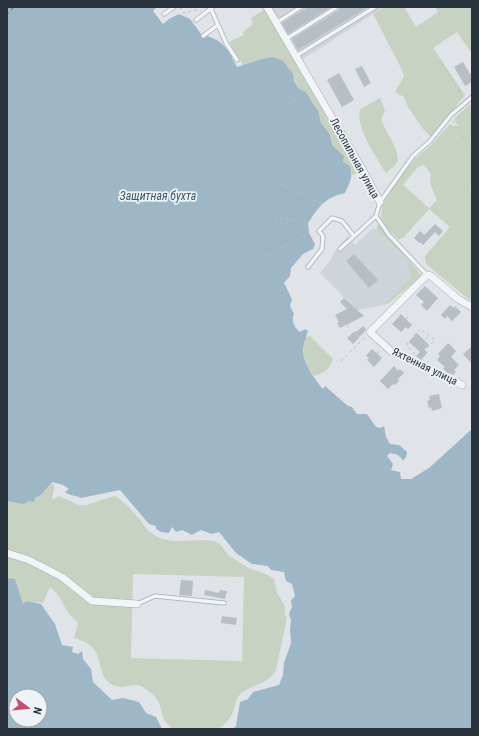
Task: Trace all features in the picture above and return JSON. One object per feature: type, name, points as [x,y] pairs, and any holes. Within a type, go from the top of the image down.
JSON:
[{"type":"street","name":"Лесопильная улица","points":[[266,7],[380,202]]},
{"type":"street","name":"Лесопильная улица","points":[[427,275],[431,276],[458,299],[472,308]]},
{"type":"street","points":[[370,332],[427,275]]},
{"type":"street","name":"Яхтенная улица","points":[[370,332],[392,352],[462,385]]},
{"type":"street","points":[[7,553],[29,560],[62,577],[92,601],[137,604]]},
{"type":"lane","points":[[164,14],[174,7]]},
{"type":"lane","points":[[276,23],[301,7]]},
{"type":"lane","points":[[286,39],[337,7]]},
{"type":"lane","points":[[296,56],[375,7]]},
{"type":"lane","points":[[196,20],[212,8],[226,43],[236,60]]},
{"type":"lane","points":[[203,36],[218,25]]},
{"type":"lane","points":[[380,202],[413,156],[430,141],[449,118],[472,97]]},
{"type":"lane","points":[[425,138],[430,141]]},
{"type":"lane","name":"Лесопильная улица","points":[[380,202],[376,216],[389,235],[427,275]]},
{"type":"lane","points":[[340,249],[376,216]]},
{"type":"lane","points":[[308,267],[322,249],[323,236],[319,231],[332,218],[342,221],[354,236]]},
{"type":"lane","points":[[137,604],[155,596],[224,603]]},
{"type":"path","points":[[7,12],[11,7]]},
{"type":"path","points":[[7,17],[16,7]]},
{"type":"path","points":[[180,7],[183,13],[200,10],[204,14]]},
{"type":"path","points":[[442,64],[466,102]]},
{"type":"path","points":[[289,103],[306,93]]},
{"type":"path","points":[[449,118],[456,125],[456,128],[472,150]]},
{"type":"path","points":[[453,199],[472,183]]},
{"type":"path","points":[[281,184],[322,204]]},
{"type":"path","points":[[268,218],[287,219],[308,223]]},
{"type":"path","points":[[260,259],[309,233]]},
{"type":"path","points":[[415,354],[407,346],[407,343],[420,329],[436,340],[423,352],[420,350]]},
{"type":"path","points":[[341,362],[370,332]]},
{"type":"path","points":[[426,339],[430,336]]},
{"type":"path","points":[[377,354],[383,348]]},
{"type":"shaded area","points":[[270,7],[384,7],[300,61]]},
{"type":"shaded area","points":[[372,229],[377,229],[406,259],[411,279],[383,305],[357,310],[320,273],[331,260],[334,252],[348,236],[355,245]]},
{"type":"green space","points":[[384,7],[404,7],[416,27],[438,12],[435,7],[472,7],[472,54],[457,32],[433,48],[465,95],[431,137],[423,129],[408,107],[404,97],[395,92],[404,76],[373,14]]},
{"type":"green space","points":[[265,9],[359,173],[352,175],[350,166],[343,162],[344,156],[332,145],[330,134],[321,123],[318,110],[306,93],[299,89],[289,69],[262,59],[243,65],[229,42],[243,35],[244,31],[253,24],[251,18]]},
{"type":"green space","points":[[380,98],[385,111],[381,119],[395,147],[398,158],[396,164],[386,174],[368,142],[359,117],[360,109]]},
{"type":"green space","points":[[472,102],[472,302],[426,264],[425,256],[450,227],[429,209],[404,237],[399,240],[386,227],[381,217],[382,205],[400,176],[450,124],[456,127],[458,126],[454,119]],"holes":[[[424,165],[431,174],[430,183],[437,200],[429,208],[403,185],[418,167]]]},
{"type":"green space","points":[[379,225],[422,276],[389,303],[383,305],[411,278],[406,259],[377,229],[377,226]]},
{"type":"green space","points":[[310,336],[333,359],[326,370],[314,376],[308,369],[303,357],[305,337]]},
{"type":"green space","points":[[52,482],[54,488],[52,500],[59,496],[79,505],[86,505],[115,496],[129,507],[148,530],[157,537],[172,541],[214,541],[220,544],[229,556],[247,567],[268,575],[274,579],[277,593],[285,606],[285,614],[287,618],[276,670],[269,679],[239,695],[232,715],[227,722],[215,729],[173,729],[165,720],[155,696],[140,686],[135,685],[117,687],[107,681],[92,647],[85,642],[74,638],[78,623],[67,611],[58,595],[50,587],[43,603],[26,601],[23,604],[15,579],[7,578],[7,501],[23,504],[41,495]],"holes":[[[133,574],[244,577],[242,661],[131,658]]]},
{"type":"water","name":"Защитная бухта","points":[[7,7],[157,7],[153,11],[163,24],[179,14],[190,19],[204,38],[208,36],[223,45],[229,52],[237,67],[273,57],[283,61],[293,74],[294,81],[299,89],[307,93],[318,110],[321,123],[330,134],[332,145],[344,156],[343,162],[350,166],[351,177],[345,193],[327,200],[308,223],[309,233],[315,244],[313,249],[303,254],[291,268],[290,276],[284,283],[292,299],[290,306],[294,314],[293,321],[296,328],[300,332],[305,329],[308,331],[303,350],[304,360],[309,370],[323,389],[325,386],[348,406],[352,407],[357,414],[367,414],[376,427],[380,428],[384,426],[386,437],[390,444],[399,445],[407,452],[403,461],[401,457],[396,454],[390,453],[387,456],[393,464],[391,470],[400,472],[401,479],[411,479],[429,468],[472,429],[472,729],[233,729],[236,726],[240,702],[248,699],[253,692],[279,685],[283,675],[284,663],[291,643],[291,620],[289,614],[292,607],[291,600],[295,596],[292,584],[286,581],[284,572],[271,570],[268,566],[252,564],[236,553],[219,532],[212,534],[201,530],[192,535],[182,530],[176,532],[172,527],[169,533],[161,532],[156,529],[156,526],[149,524],[120,490],[81,498],[65,492],[69,489],[63,485],[52,482],[41,495],[35,498],[34,502],[30,501],[23,504],[7,501]]},
{"type":"water","points":[[7,578],[15,579],[23,604],[26,601],[41,604],[55,624],[62,645],[73,647],[72,652],[78,654],[82,651],[83,659],[91,669],[93,682],[112,700],[123,698],[139,702],[146,713],[156,717],[162,729],[7,729]]},
{"type":"building","points":[[308,7],[331,7],[288,34],[282,23]]},
{"type":"building","points":[[340,7],[368,7],[298,50],[292,39],[339,10]]},
{"type":"building","points":[[463,62],[470,74],[472,72],[472,82],[465,86],[454,67]]},
{"type":"building","points":[[362,66],[371,83],[364,87],[355,69]]},
{"type":"building","points":[[339,73],[354,100],[342,107],[327,80]]},
{"type":"building","points":[[435,224],[443,231],[439,236],[435,232],[423,245],[414,238],[420,231],[424,235]]},
{"type":"building","points":[[354,254],[378,280],[369,288],[346,261]]},
{"type":"building","points":[[425,286],[438,298],[427,311],[421,305],[424,302],[416,295]]},
{"type":"building","points":[[344,298],[364,316],[340,328],[337,323],[339,322],[335,315],[347,309],[340,302]]},
{"type":"building","points":[[450,305],[454,308],[455,306],[461,312],[452,321],[447,316],[445,319],[441,315]]},
{"type":"building","points":[[401,314],[412,325],[408,329],[406,327],[401,332],[392,324]]},
{"type":"building","points":[[363,326],[366,329],[365,331],[353,344],[347,338]]},
{"type":"building","points":[[417,333],[429,345],[424,350],[428,352],[421,360],[416,356],[420,352],[409,342]]},
{"type":"building","points":[[448,343],[456,351],[451,357],[459,365],[454,370],[456,372],[453,375],[446,372],[443,368],[445,367],[437,360],[440,356],[438,354]]},
{"type":"building","points":[[472,346],[472,364],[463,354]]},
{"type":"building","points":[[372,349],[382,358],[374,367],[367,360],[369,358],[366,356]]},
{"type":"building","points":[[394,366],[398,371],[400,369],[404,373],[395,385],[393,384],[388,389],[380,381]]},
{"type":"building","points":[[439,394],[442,408],[432,411],[431,407],[429,408],[427,401],[430,400],[429,396]]},
{"type":"building","points":[[181,580],[193,581],[192,596],[179,595]]},
{"type":"building","points":[[205,590],[219,593],[220,590],[227,591],[225,599],[204,595]]},
{"type":"building","points":[[222,616],[237,618],[236,625],[221,623]]},
{"type":"railway","points":[[7,14],[14,7]]}]
